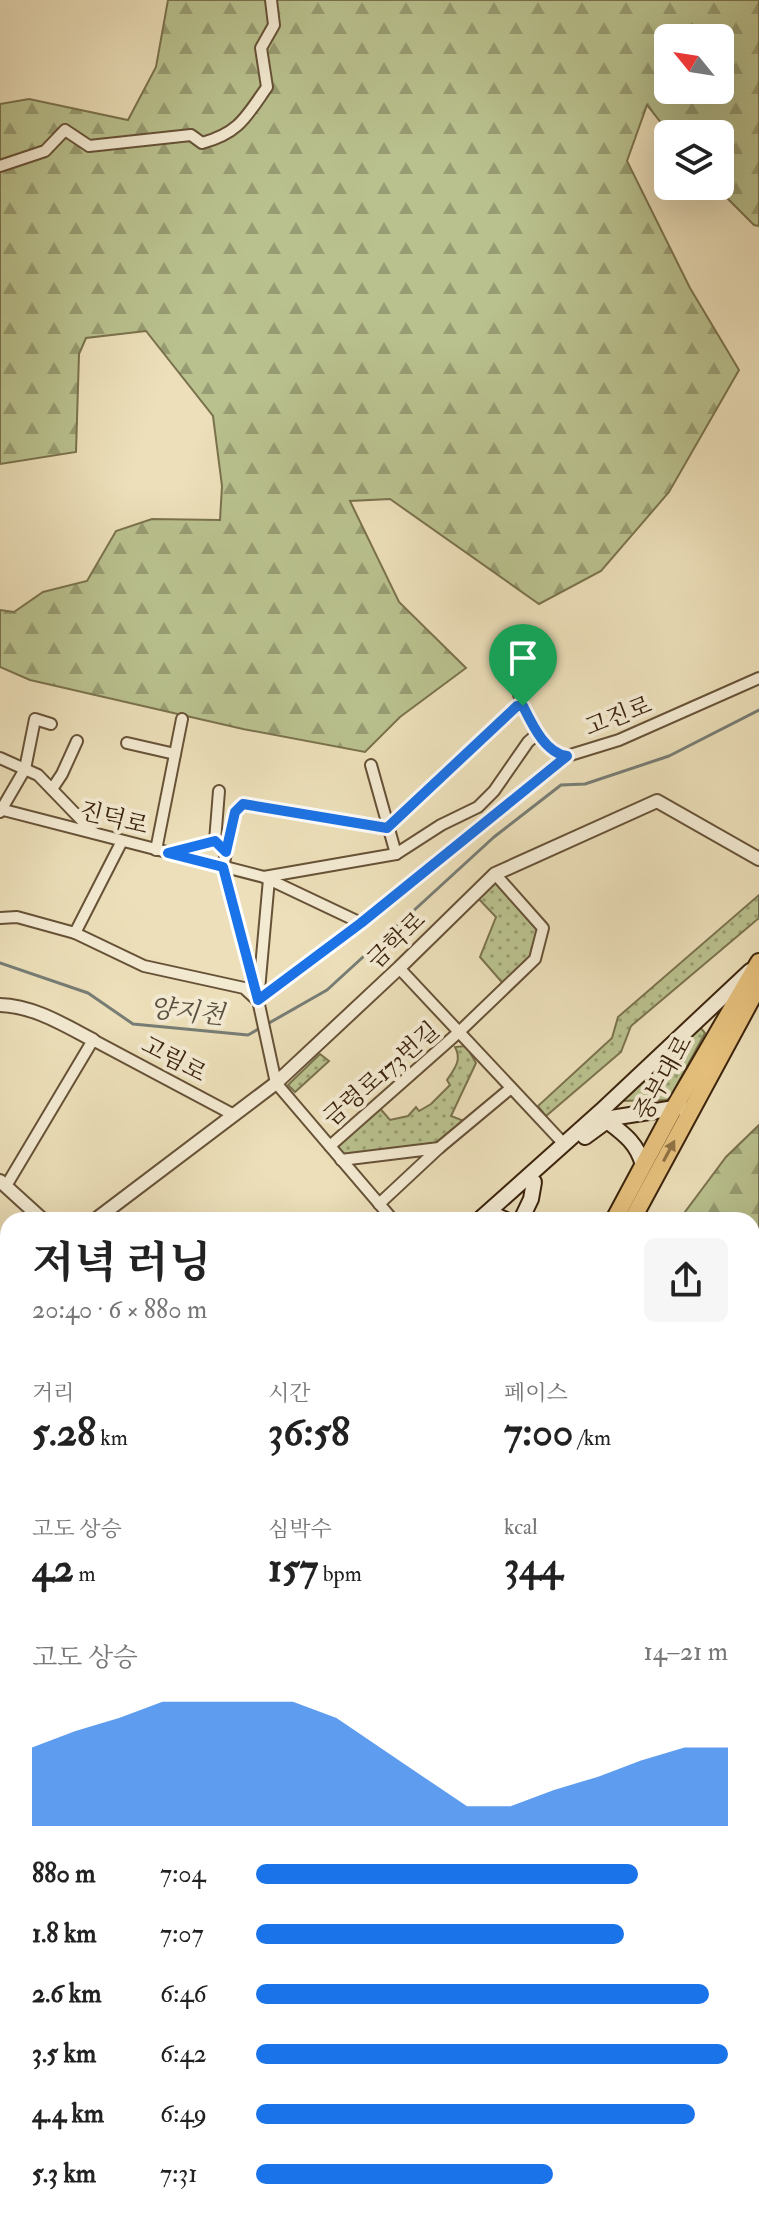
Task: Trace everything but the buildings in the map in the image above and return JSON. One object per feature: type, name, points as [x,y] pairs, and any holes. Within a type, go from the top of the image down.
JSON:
[{"type":"main road","name":"중부대로","points":[[618,1212],[674,1108],[759,962]]},
{"type":"main road","points":[[488,1212],[759,962]]},
{"type":"main road","name":"중부대로","points":[[636,1212],[759,985]]},
{"type":"main road","points":[[506,1212],[534,1182],[603,1124],[632,1113],[693,1105]]},
{"type":"main road","points":[[603,1124],[643,1165]]},
{"type":"main road","points":[[525,1212],[534,1182]]},
{"type":"street","points":[[0,166],[45,151],[65,130],[89,146],[191,135],[202,143],[224,137],[244,120],[267,87],[261,48],[274,25],[271,0]]},
{"type":"street","points":[[500,654],[507,660],[523,706],[537,734],[559,755],[567,756]]},
{"type":"street","name":"고진로","points":[[258,1004],[567,756],[619,740],[759,678]]},
{"type":"street","points":[[387,828],[517,706],[523,706]]},
{"type":"street","points":[[0,811],[25,769],[35,719],[51,724]]},
{"type":"street","points":[[156,850],[182,719]]},
{"type":"street","points":[[371,765],[396,854],[441,825],[478,807],[537,734]]},
{"type":"street","points":[[52,789],[77,741]]},
{"type":"street","points":[[127,743],[175,754]]},
{"type":"street","points":[[0,758],[38,775],[95,834]]},
{"type":"street","points":[[219,791],[215,841],[226,852]]},
{"type":"street","name":"금학로","points":[[106,1212],[234,1115],[399,968],[495,874],[657,801],[759,859]]},
{"type":"street","points":[[275,1078],[223,867],[235,812],[243,804],[387,828]]},
{"type":"street","name":"진덕로","points":[[0,811],[266,878],[361,923]]},
{"type":"street","points":[[75,933],[122,841]]},
{"type":"street","points":[[168,853],[215,841]]},
{"type":"street","name":"진덕로","points":[[266,878],[396,854]]},
{"type":"street","name":"금령로173번길","points":[[330,1146],[459,1032],[535,959],[543,928],[495,874]]},
{"type":"street","points":[[258,1004],[266,878]]},
{"type":"street","points":[[0,918],[17,917],[75,933],[144,966],[244,988],[258,1004]]},
{"type":"street","points":[[399,968],[564,1144]]},
{"type":"street","name":"고림로","points":[[0,1005],[17,1006],[47,1017],[234,1115]]},
{"type":"street","points":[[34,1212],[3,1183],[93,1040]]},
{"type":"street","name":"금령로173번길","points":[[275,1078],[386,1212]]},
{"type":"street","points":[[379,1204],[439,1148],[511,1088]]},
{"type":"street","name":"금령로173번길","points":[[341,1160],[439,1148]]},
{"type":"green space","points":[[168,0],[759,0],[759,226],[754,225],[729,200],[734,200],[734,120],[659,120],[647,105],[627,161],[690,288],[739,370],[669,492],[601,571],[539,604],[390,499],[350,501],[399,602],[466,668],[400,717],[365,752],[243,729],[30,680],[0,667],[0,610],[14,612],[43,592],[87,581],[116,531],[152,519],[220,520],[222,486],[213,416],[146,331],[86,338],[79,354],[76,452],[0,464],[0,104],[29,99],[128,120],[156,67]]},
{"type":"green space","points":[[495,874],[543,928],[535,959],[506,987],[480,957],[496,917],[474,894]]},
{"type":"green space","points":[[759,895],[759,918],[631,1026],[621,1052],[546,1116],[538,1106],[612,1038],[618,1017]]},
{"type":"green space","points":[[700,1027],[705,1033],[669,1100],[617,1101]]},
{"type":"green space","points":[[466,1046],[476,1063],[451,1116],[469,1123],[439,1148],[341,1160],[330,1146],[377,1105],[390,1120],[408,1116],[416,1107],[419,1111],[431,1104],[450,1085],[447,1080],[458,1060],[455,1047]]},
{"type":"green space","points":[[320,1054],[329,1061],[295,1092],[288,1085]]},
{"type":"green space","points":[[759,1125],[759,1212],[685,1212],[726,1157]]},
{"type":"waterway","name":"양지천","points":[[0,963],[88,993],[133,1024],[248,1035],[327,990],[494,837],[561,785],[585,784],[669,756],[759,710]]},
{"type":"route","points":[[517,706],[523,706],[537,734],[559,755],[567,756],[361,923],[258,1000],[223,867],[168,853],[215,841],[226,852],[235,812],[243,804],[387,828],[517,706]]}]
